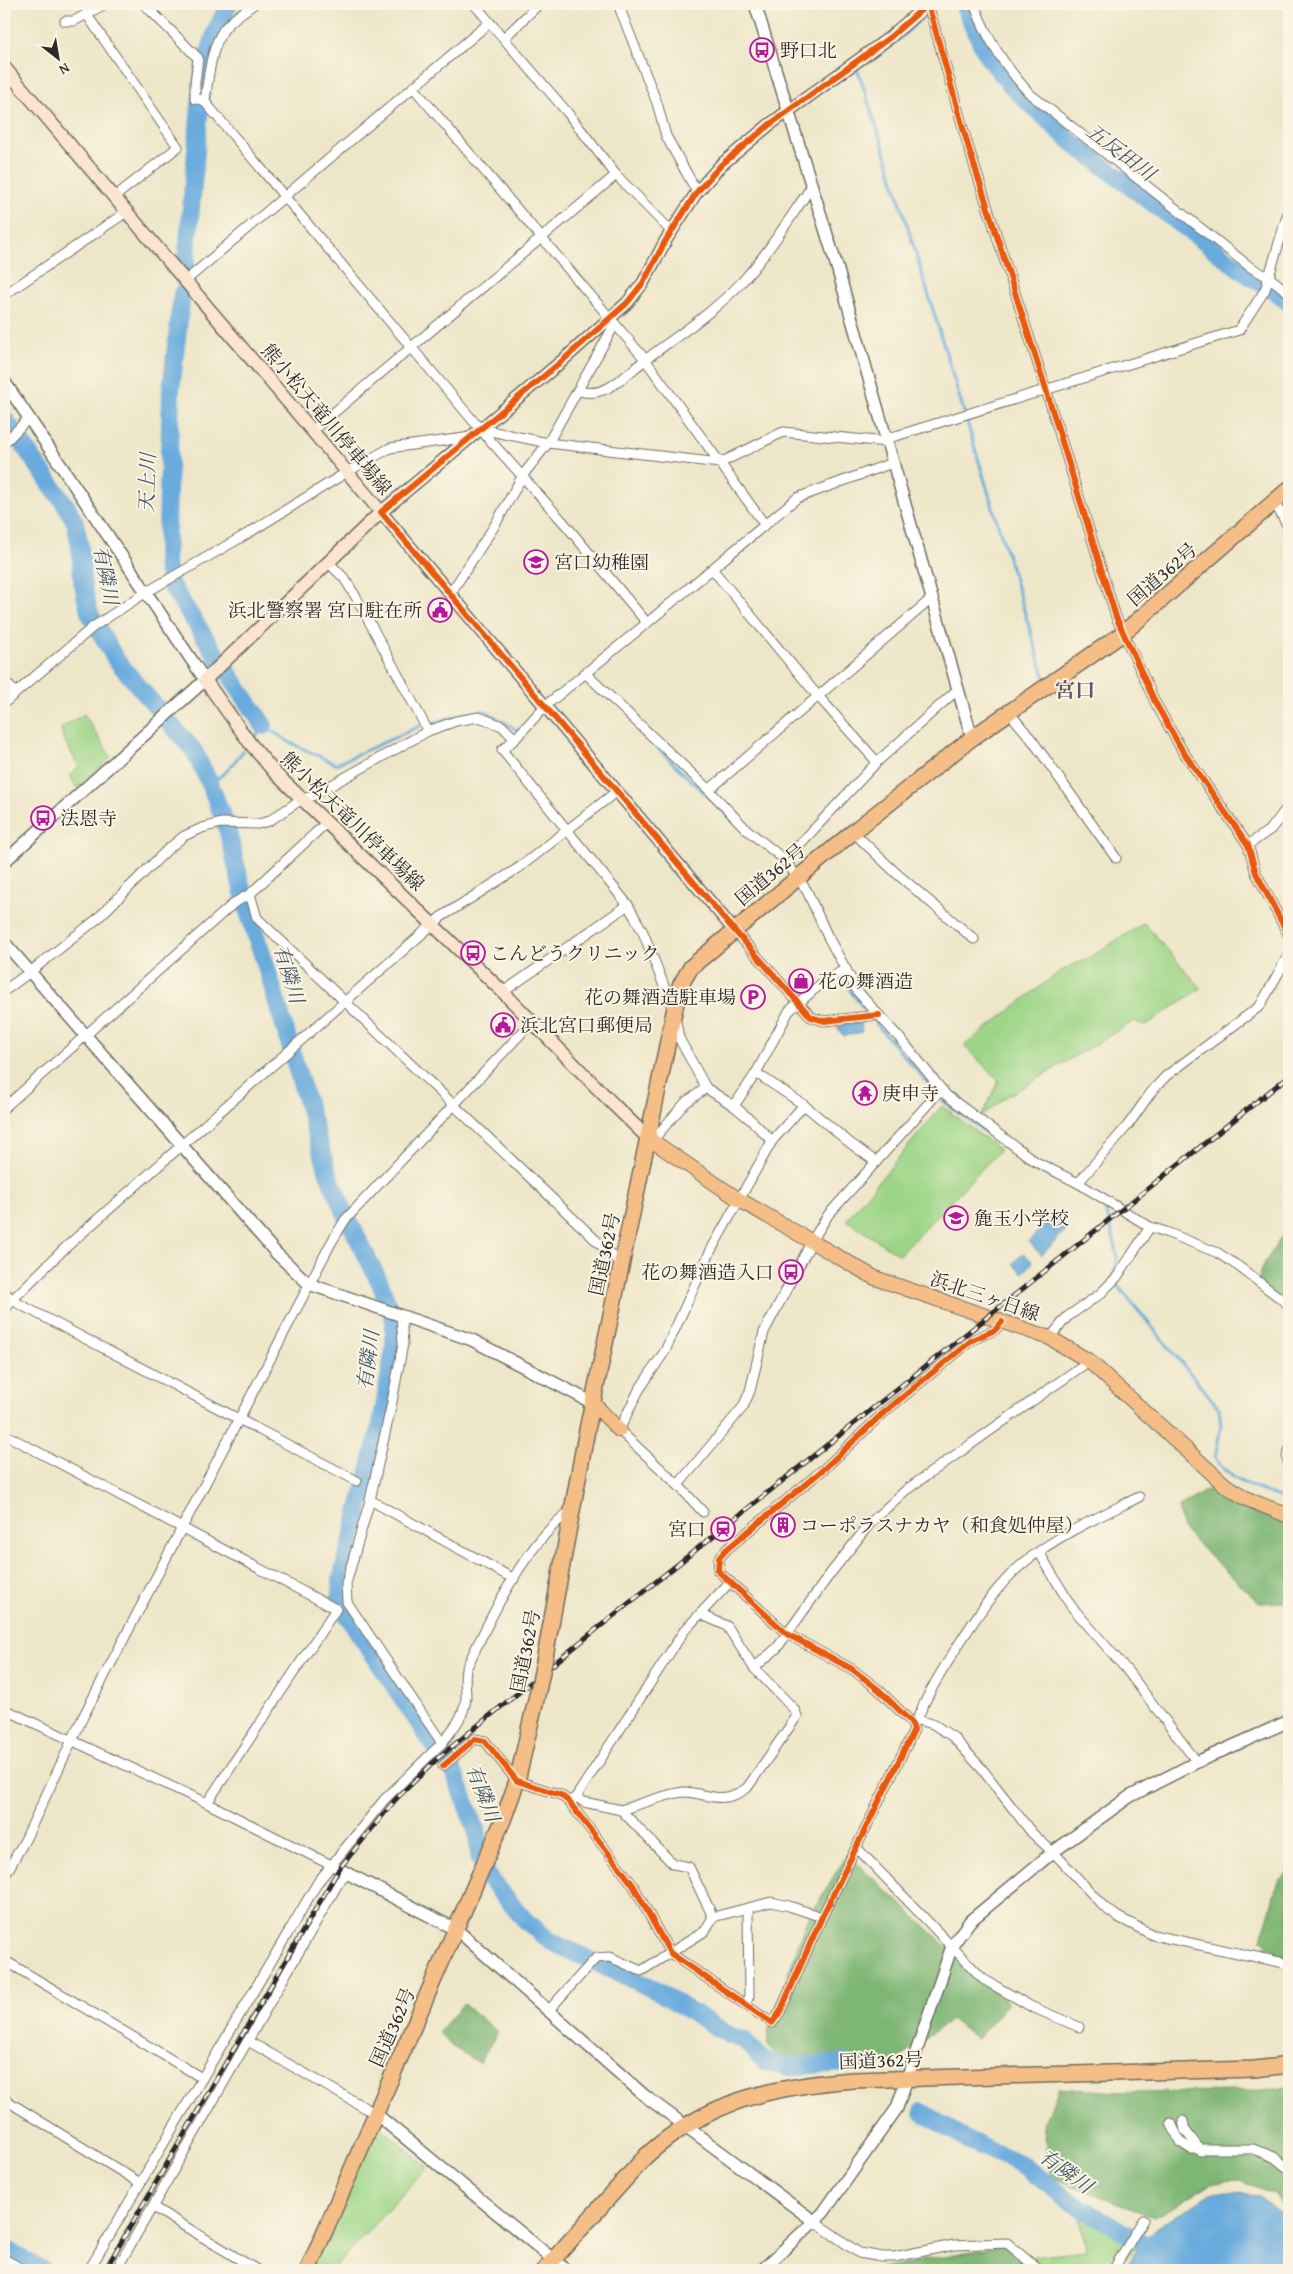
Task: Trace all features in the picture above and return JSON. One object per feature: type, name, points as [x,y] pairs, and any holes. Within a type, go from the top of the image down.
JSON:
[{"type":"highway","name":"国道362号","points":[[308,2270],[457,1930],[517,1781],[544,1662],[592,1404],[650,1139],[680,986],[691,967],[853,832],[1008,711],[1122,634],[1289,489]]},
{"type":"highway","name":"国道362号","points":[[549,2265],[646,2156],[663,2140],[685,2126],[734,2101],[804,2084],[853,2080],[1246,2070],[1289,2066]]},
{"type":"main road","name":"熊小松天竜川停車場線","points":[[4,67],[125,213],[381,512],[205,680],[249,742],[274,773],[503,992],[614,1106],[650,1139]]},
{"type":"main road","name":"浜北三ヶ日線","points":[[650,1139],[738,1199],[876,1278],[1050,1338],[1089,1362],[1224,1485],[1247,1499],[1289,1516]]},
{"type":"main road","points":[[592,1404],[619,1430]]},
{"type":"street","points":[[65,21],[74,22],[105,4]]},
{"type":"street","points":[[144,4],[198,58],[195,83],[196,100],[205,102],[411,347],[476,433],[523,476],[647,623]]},
{"type":"street","points":[[202,100],[210,63],[216,45],[225,28],[254,4]]},
{"type":"street","points":[[474,4],[567,112],[616,174],[672,232]]},
{"type":"street","points":[[504,38],[539,4]]},
{"type":"street","points":[[618,4],[657,104],[666,136],[697,192]]},
{"type":"street","points":[[755,4],[837,267],[972,738]]},
{"type":"street","points":[[974,4],[994,49],[1008,69],[1030,94],[1250,267],[1270,278],[1289,293]]},
{"type":"street","points":[[450,594],[496,525],[523,476],[548,443],[579,391],[613,322],[643,284],[697,192],[721,165],[743,145],[929,9],[968,150],[1046,389],[1122,634],[1156,704],[1182,750],[1248,845],[1256,873],[1289,936]]},
{"type":"street","points":[[87,15],[178,147],[113,198]]},
{"type":"street","points":[[184,282],[489,23]]},
{"type":"street","points":[[413,87],[646,360],[765,524]]},
{"type":"street","points":[[312,431],[616,174]]},
{"type":"street","points":[[579,391],[589,394],[613,386],[686,332],[740,284],[812,186]]},
{"type":"street","points":[[4,703],[96,625],[145,593],[390,448],[476,433],[720,463],[783,432],[886,441],[971,412],[1239,330],[1265,290],[1270,278],[1289,209]]},
{"type":"street","points":[[4,295],[125,213]]},
{"type":"street","points":[[613,322],[381,512],[734,930],[798,1003],[817,1020],[879,1014]]},
{"type":"street","points":[[4,381],[25,422],[205,680],[4,862]]},
{"type":"street","points":[[4,443],[25,422]]},
{"type":"street","points":[[772,1141],[734,1106],[706,1088],[678,1038],[674,1012],[643,932],[628,906],[584,849],[567,832],[502,750],[516,739],[545,706],[713,570],[796,498],[892,463]]},
{"type":"street","points":[[1274,502],[1289,528]]},
{"type":"street","points":[[329,563],[344,578],[356,597],[428,731]]},
{"type":"street","points":[[713,570],[817,695],[877,762]]},
{"type":"street","points":[[709,790],[817,695],[931,600]]},
{"type":"street","points":[[585,673],[709,790],[746,829],[785,860],[798,877],[858,992],[879,1014],[940,1093],[1036,1162],[1078,1183],[1150,1228],[1166,1232],[1218,1253],[1289,1305]]},
{"type":"street","points":[[4,680],[15,693]]},
{"type":"street","points":[[785,860],[877,762],[957,690]]},
{"type":"street","points":[[1008,711],[1032,740],[1116,858]]},
{"type":"street","points":[[4,991],[97,919],[167,850],[184,836],[202,828],[224,823],[258,824],[269,820],[302,799],[312,796],[428,731],[456,721],[479,717],[502,726],[516,739]]},
{"type":"street","points":[[4,1311],[12,1300],[65,1248],[441,917],[520,867],[617,791]]},
{"type":"street","points":[[1248,845],[1271,829],[1289,805]]},
{"type":"street","points":[[4,1108],[234,903],[249,894],[326,823]]},
{"type":"street","points":[[853,832],[896,873],[974,939]]},
{"type":"street","points":[[249,894],[257,918],[344,1003],[622,1264]]},
{"type":"street","points":[[503,992],[628,906]]},
{"type":"street","points":[[4,942],[276,1254],[309,1284],[472,1340],[592,1404]]},
{"type":"street","points":[[1078,1183],[1128,1125],[1152,1091],[1166,1076],[1260,1006],[1289,954]]},
{"type":"street","points":[[734,1106],[756,1073],[789,1011],[823,982],[846,969]]},
{"type":"street","points":[[4,1877],[25,1840],[72,1741],[182,1528],[309,1284],[347,1218],[532,1022]]},
{"type":"street","points":[[756,1073],[804,1105],[876,1162]]},
{"type":"street","points":[[650,1139],[685,1103],[706,1088]]},
{"type":"street","points":[[678,1485],[743,1407],[750,1390],[764,1332],[812,1241],[828,1215],[940,1093]]},
{"type":"street","points":[[703,1512],[678,1485],[619,1430],[639,1390],[653,1372],[665,1351],[706,1261],[738,1199],[772,1141],[804,1105]]},
{"type":"street","points":[[1050,1338],[1067,1317],[1114,1280],[1150,1228]]},
{"type":"street","points":[[4,1291],[12,1300],[357,1481]]},
{"type":"street","points":[[208,1803],[340,1606],[370,1500],[391,1407],[403,1344],[396,1315]]},
{"type":"street","points":[[1002,1322],[995,1330],[972,1340],[882,1415],[825,1468],[727,1549],[719,1558],[718,1571],[787,1634],[852,1669],[914,1721],[932,1724],[953,1736],[982,1769],[1032,1833],[1053,1852],[1104,1907],[1118,1917],[1152,1934],[1289,1964]]},
{"type":"street","points":[[754,1668],[777,1648],[830,1574],[884,1509],[906,1490],[1089,1362]]},
{"type":"street","points":[[4,1434],[182,1528],[340,1606],[442,1743]]},
{"type":"street","points":[[1289,1450],[1287,1457],[1289,1465]]},
{"type":"street","points":[[573,1799],[633,1885],[670,1953],[772,2023],[780,2012],[822,1917],[914,1730],[914,1721],[926,1696],[980,1612],[1008,1577],[1039,1552],[1095,1519],[1139,1497]]},
{"type":"street","points":[[370,1500],[514,1579]]},
{"type":"street","points":[[89,2270],[318,1882],[339,1869],[384,1800],[442,1743],[458,1722],[464,1709],[466,1696],[464,1682],[466,1669],[514,1579],[526,1557],[539,1541],[562,1517],[572,1510]]},
{"type":"street","points":[[1039,1552],[1070,1606],[1126,1669],[1197,1762]]},
{"type":"street","points":[[573,1799],[684,1631],[730,1582]]},
{"type":"street","points":[[443,1766],[475,1739],[479,1738],[485,1741],[517,1781],[573,1799],[621,1810],[683,1792],[716,1799],[740,1793],[747,1788],[796,1716],[794,1709],[754,1668],[727,1626],[700,1614]]},
{"type":"street","points":[[4,1709],[208,1803],[457,1930],[645,2096],[859,2253],[894,2257],[954,2245],[1007,2243],[1039,2270]]},
{"type":"street","points":[[762,2270],[815,2222],[834,2200],[896,2108],[952,1946],[960,1933],[983,1909],[1053,1852],[1129,1797],[1197,1762],[1289,1722]]},
{"type":"street","points":[[621,1810],[674,1864],[688,1867],[713,1917]]},
{"type":"street","points":[[857,1848],[984,1979],[1032,2007],[1079,2027]]},
{"type":"street","points":[[116,2270],[339,1882],[339,1869]]},
{"type":"street","points":[[548,2011],[596,1958],[610,1957],[641,1971],[705,1931],[713,1917],[771,1902],[822,1917]]},
{"type":"street","points":[[745,2005],[749,1996],[748,1908]]},
{"type":"street","points":[[4,1960],[202,2078]]},
{"type":"street","points":[[248,2041],[376,2114],[549,2265],[566,2270]]},
{"type":"street","points":[[4,2099],[140,2183]]},
{"type":"street","points":[[1183,2121],[1185,2130],[1201,2151]]},
{"type":"street","points":[[1171,2123],[1185,2146],[1201,2151],[1244,2149],[1263,2151],[1289,2169]]},
{"type":"street","points":[[153,2207],[257,2270]]},
{"type":"street","points":[[1115,2268],[1143,2220]]},
{"type":"street","points":[[4,2259],[24,2270]]},
{"type":"green space","points":[[84,714],[111,757],[77,789],[70,775],[79,767],[63,738],[61,728]]},
{"type":"green space","points":[[1144,923],[1201,988],[1145,1026],[1134,1021],[1003,1099],[981,1117],[999,1080],[964,1046],[1059,972],[1093,955]]},
{"type":"green space","points":[[942,1106],[1000,1150],[899,1255],[846,1220]]},
{"type":"green space","points":[[1289,1225],[1289,1297],[1268,1300],[1258,1281],[1261,1269]]},
{"type":"green space","points":[[1216,1484],[1289,1520],[1289,1602],[1259,1603],[1183,1530],[1178,1508]]},
{"type":"green space","points":[[847,1854],[1008,2003],[977,2039],[951,2019],[893,2063],[837,2070],[786,2071],[767,2044],[769,2029],[805,1924]]},
{"type":"green space","points":[[1289,1872],[1289,1957],[1281,1956],[1262,1938],[1278,1881]]},
{"type":"green space","points":[[463,2004],[498,2032],[479,2063],[451,2046],[439,2032]]},
{"type":"green space","points":[[1289,2087],[1289,2214],[1275,2194],[1239,2181],[1212,2182],[1163,2214],[1153,2217],[1052,2177],[1043,2124],[1059,2088],[1120,2092],[1261,2091]]},
{"type":"green space","points":[[378,2125],[428,2167],[332,2270],[309,2270]]},
{"type":"green space","points":[[1078,2206],[1139,2246],[1116,2265],[1114,2270],[1039,2270],[1033,2265],[1033,2256],[1086,2250]]},
{"type":"green space","points":[[1007,2243],[1034,2270],[868,2270],[972,2252]]},
{"type":"water","points":[[861,1022],[862,1032],[844,1036],[837,1028],[843,1024]]},
{"type":"water","points":[[1053,1216],[1067,1229],[1042,1255],[1028,1242]]},
{"type":"water","points":[[1023,1253],[1033,1262],[1023,1273],[1013,1264]]},
{"type":"water","points":[[1214,2191],[1260,2195],[1289,2219],[1289,2270],[1124,2270],[1139,2246],[1156,2228]]},
{"type":"waterway","name":"天上川","points":[[186,264],[203,72],[216,31],[229,4]]},
{"type":"waterway","points":[[937,4],[896,42],[857,68],[886,155],[1044,676]]},
{"type":"waterway","name":"五反田川","points":[[963,4],[987,56],[1016,91],[1070,141],[1248,275],[1289,303]]},
{"type":"waterway","name":"天上川","points":[[182,294],[171,390],[166,564],[170,584],[219,659]]},
{"type":"waterway","name":"有隣川","points":[[4,418],[67,507],[75,522],[80,546],[82,581],[89,612],[116,660],[194,751],[210,784],[227,828],[247,909],[267,969],[328,1173],[342,1207],[380,1283],[394,1320],[394,1349],[381,1424],[341,1580],[340,1597],[347,1615],[432,1743],[453,1770],[477,1832],[479,1856],[490,1880],[525,1920],[550,1941],[659,1992],[731,2036],[744,2040],[765,2062],[787,2067],[844,2063]]},
{"type":"waterway","name":"天上川","points":[[227,671],[264,726]]},
{"type":"waterway","points":[[255,738],[264,726],[291,743],[336,764],[420,726],[464,714],[486,711],[520,732]]},
{"type":"waterway","points":[[646,737],[731,819]]},
{"type":"waterway","points":[[210,784],[228,770],[243,751]]},
{"type":"waterway","points":[[841,974],[851,992],[866,1011]]},
{"type":"waterway","points":[[872,1019],[944,1102],[1044,1174],[1082,1191]]},
{"type":"waterway","points":[[1101,1201],[1108,1218],[1116,1250],[1115,1275],[1118,1286],[1219,1408],[1221,1426],[1215,1458],[1222,1467],[1239,1480],[1289,1501]]},
{"type":"waterway","name":"有隣川","points":[[922,2112],[965,2139],[1023,2165],[1071,2202],[1138,2240],[1182,2270]]},
{"type":"waterway","points":[[4,2248],[43,2270]]},
{"type":"railway","points":[[105,2270],[339,1869],[395,1800],[438,1758],[588,1636],[1289,1076]]},
{"type":"cycle path","points":[[879,1015],[824,1021],[811,1017],[734,930],[381,512],[562,361],[627,303],[643,283],[666,240],[697,192],[721,165],[769,125],[889,38],[928,4],[969,149],[1116,617],[1156,704],[1182,750],[1248,845],[1256,873],[1289,936]]},
{"type":"cycle path","points":[[443,1766],[475,1739],[485,1741],[517,1781],[561,1795],[569,1802],[633,1885],[670,1953],[772,2023],[780,2012],[822,1917],[914,1730],[911,1722],[879,1690],[852,1669],[787,1634],[718,1571],[719,1558],[727,1549],[825,1468],[881,1415],[972,1340],[995,1330],[1002,1322]]},
{"type":"place","name":"野口北","points":[[762,50]]},
{"type":"place","name":"宮口幼稚園","points":[[536,562]]},
{"type":"place","name":"浜北警察署 宮口駐在所","points":[[440,610]]},
{"type":"place","name":"法恩寺","points":[[43,818]]},
{"type":"place","name":"こんどうクリニック","points":[[473,953]]},
{"type":"place","name":"花の舞酒造","points":[[801,981]]},
{"type":"place","name":"花の舞酒造駐車場","points":[[753,997]]},
{"type":"place","name":"浜北宮口郵便局","points":[[503,1025]]},
{"type":"place","name":"庚申寺","points":[[865,1093]]},
{"type":"place","name":"麁玉小学校","points":[[956,1218]]},
{"type":"place","name":"花の舞酒造入口","points":[[791,1272]]},
{"type":"place","name":"コーポラスナカヤ（和食処仲屋）","points":[[783,1525]]},
{"type":"place","name":"宮口","points":[[723,1529]]},
{"type":"district","name":"宮口","points":[[1075,690]]}]
